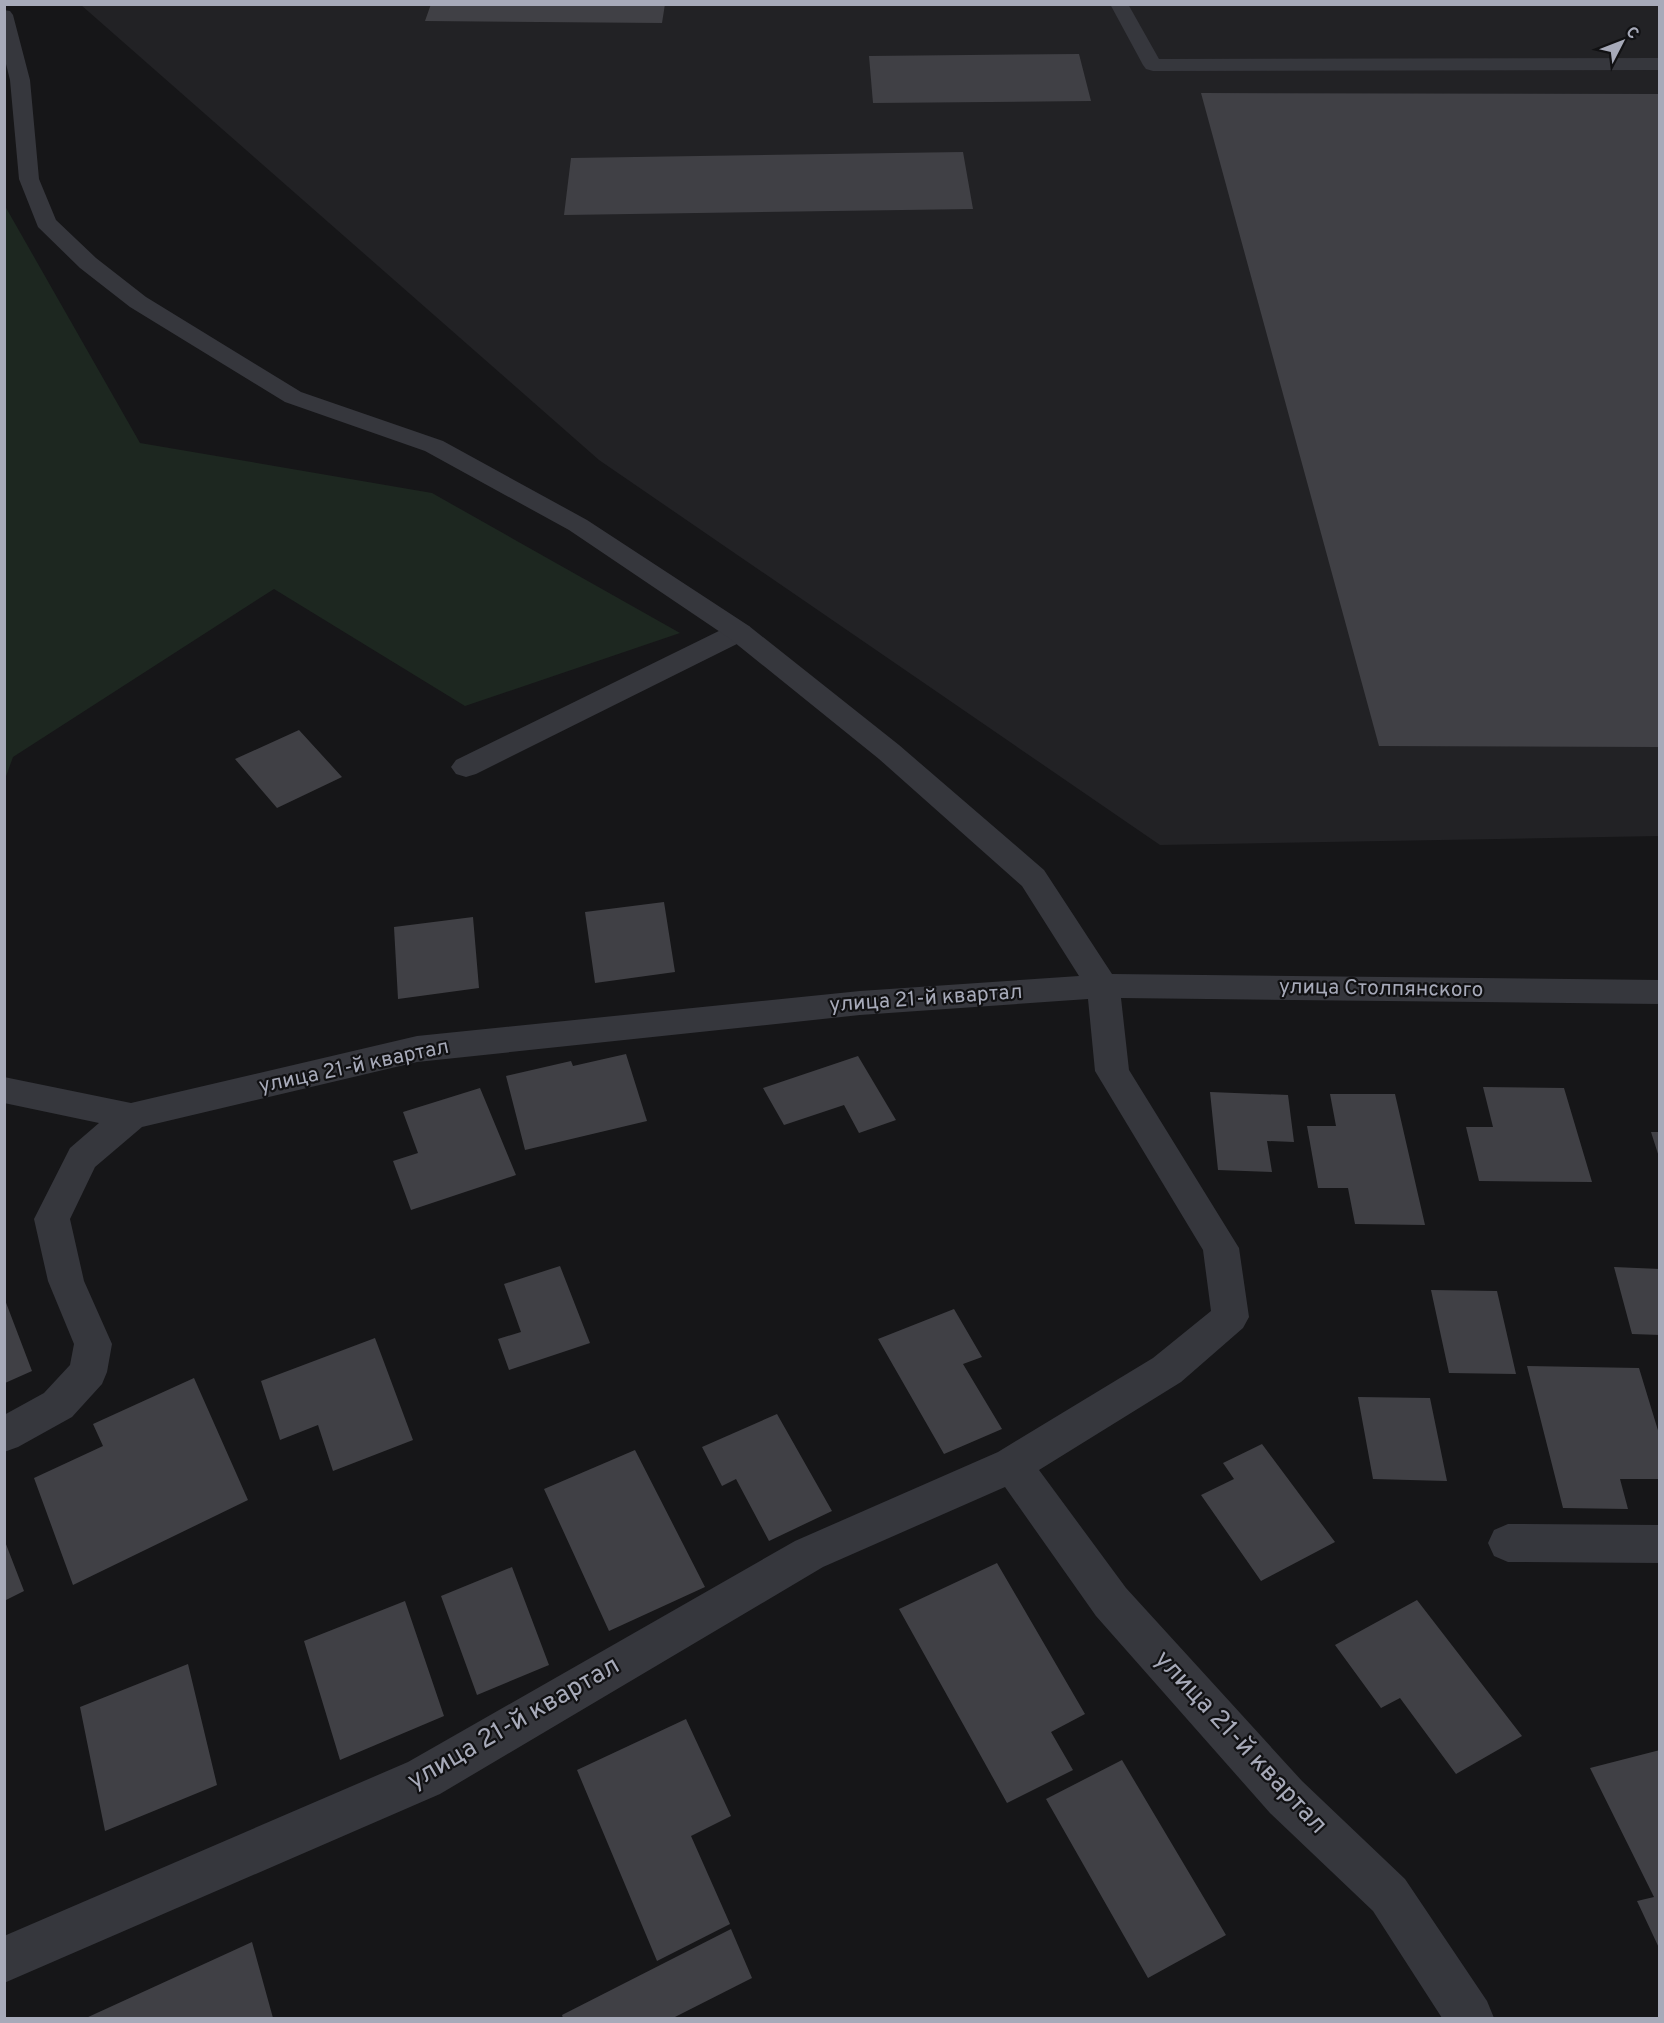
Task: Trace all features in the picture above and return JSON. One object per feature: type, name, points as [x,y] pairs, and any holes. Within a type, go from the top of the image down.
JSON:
[{"type":"street","points":[[1119,4],[1153,65],[1659,64]]},
{"type":"street","points":[[4,15],[21,80],[29,179],[46,222],[88,263],[138,302],[293,396],[434,447],[578,525],[739,632],[890,752],[1033,878],[1103,986]]},
{"type":"street","points":[[466,767],[739,632]]},
{"type":"street","name":"улица Столпянского","points":[[1103,986],[1659,992]]},
{"type":"street","name":"улица 21-й квартал","points":[[4,1090],[131,1116],[417,1049],[860,1003],[1103,986],[1112,1071],[1221,1248],[1230,1317],[1167,1370],[1012,1465],[809,1554],[424,1778],[4,1960]]},
{"type":"street","name":"улица 21-й квартал","points":[[4,1435],[58,1405],[88,1372],[93,1344],[66,1281],[52,1219],[82,1158],[131,1116]]},
{"type":"street","name":"улица 21-й квартал","points":[[1012,1465],[1111,1602],[1286,1797],[1389,1895],[1470,2019]]},
{"type":"street","points":[[1508,1543],[1659,1544]]},
{"type":"shaded area","points":[[81,5],[1659,5],[1659,836],[1160,845],[599,460]]},
{"type":"shaded area","points":[[5,206],[140,443],[432,493],[680,633],[465,706],[274,589],[13,757],[5,779]]},
{"type":"building","points":[[431,4],[665,4],[662,23],[425,21]]},
{"type":"building","points":[[1079,54],[1091,101],[873,103],[869,56]]},
{"type":"building","points":[[1201,93],[1660,94],[1660,747],[1379,746]]},
{"type":"building","points":[[963,152],[973,209],[564,215],[571,158]]},
{"type":"building","points":[[299,730],[342,777],[277,808],[235,759]]},
{"type":"building","points":[[664,902],[675,972],[595,983],[585,912]]},
{"type":"building","points":[[473,917],[479,988],[398,999],[394,927]]},
{"type":"building","points":[[626,1054],[647,1121],[525,1150],[506,1076],[571,1061],[573,1066]]},
{"type":"building","points":[[858,1056],[896,1120],[859,1133],[844,1105],[784,1125],[763,1088]]},
{"type":"building","points":[[1483,1087],[1564,1088],[1592,1182],[1479,1181],[1466,1127],[1493,1127]]},
{"type":"building","points":[[480,1088],[516,1175],[411,1210],[393,1161],[418,1153],[403,1112]]},
{"type":"building","points":[[1210,1092],[1288,1095],[1294,1142],[1267,1141],[1272,1172],[1218,1170]]},
{"type":"building","points":[[1330,1094],[1395,1094],[1425,1225],[1355,1224],[1348,1188],[1318,1188],[1307,1126],[1336,1126]]},
{"type":"building","points":[[1651,1132],[1660,1132],[1659,1157]]},
{"type":"building","points":[[560,1266],[590,1343],[509,1370],[498,1339],[521,1332],[504,1284]]},
{"type":"building","points":[[1614,1267],[1660,1269],[1660,1335],[1632,1334]]},
{"type":"building","points":[[1431,1290],[1497,1291],[1516,1374],[1449,1373]]},
{"type":"building","points":[[5,1300],[32,1371],[5,1383]]},
{"type":"building","points":[[954,1309],[982,1357],[963,1364],[1002,1429],[944,1454],[878,1339]]},
{"type":"building","points":[[375,1338],[413,1440],[333,1471],[318,1425],[280,1440],[261,1381]]},
{"type":"building","points":[[1527,1366],[1639,1368],[1660,1437],[1660,1479],[1620,1479],[1628,1509],[1563,1508]]},
{"type":"building","points":[[194,1378],[248,1500],[73,1585],[34,1478],[103,1446],[93,1424]]},
{"type":"building","points":[[1358,1397],[1430,1398],[1447,1481],[1373,1479]]},
{"type":"building","points":[[777,1414],[832,1511],[769,1541],[736,1479],[722,1486],[702,1447]]},
{"type":"building","points":[[1262,1444],[1335,1542],[1261,1581],[1201,1495],[1234,1479],[1223,1463]]},
{"type":"building","points":[[635,1450],[705,1587],[609,1631],[544,1489]]},
{"type":"building","points":[[4,1539],[24,1591],[4,1601]]},
{"type":"building","points":[[997,1563],[1085,1714],[1051,1732],[1073,1770],[1007,1803],[899,1609]]},
{"type":"building","points":[[512,1567],[549,1665],[477,1695],[441,1596]]},
{"type":"building","points":[[1417,1600],[1522,1736],[1456,1774],[1400,1698],[1381,1708],[1335,1645]]},
{"type":"building","points":[[405,1601],[444,1716],[340,1760],[304,1641]]},
{"type":"building","points":[[188,1664],[217,1785],[105,1831],[80,1707]]},
{"type":"building","points":[[686,1719],[731,1816],[691,1836],[730,1924],[657,1961],[577,1770]]},
{"type":"building","points":[[1660,1750],[1660,1950],[1637,1901],[1654,1897],[1590,1768]]},
{"type":"building","points":[[1122,1760],[1226,1935],[1148,1978],[1046,1799]]},
{"type":"building","points":[[731,1929],[752,1978],[673,2018],[563,2018],[562,2015]]},
{"type":"building","points":[[252,1942],[273,2018],[86,2018]]}]
